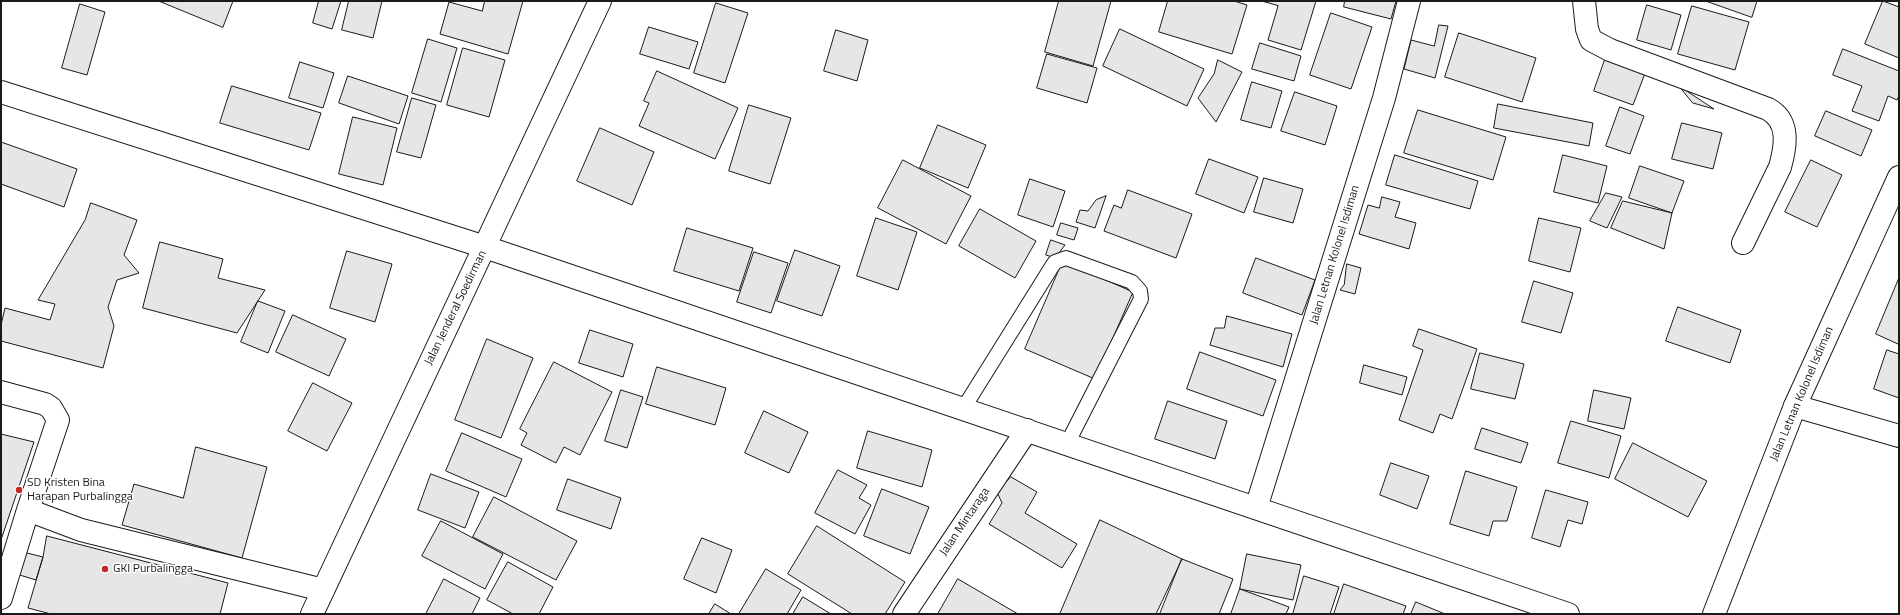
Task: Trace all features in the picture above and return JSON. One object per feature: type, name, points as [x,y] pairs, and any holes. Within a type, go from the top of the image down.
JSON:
[{"type":"street","name":"Jalan Jenderal Soedirman","points":[[312,614],[600,1]]},
{"type":"street","name":"Jalan Letnan Kolonel Isdiman","points":[[1256,508],[1384,98],[1409,1]]},
{"type":"street","points":[[1584,1],[1587,29],[1591,40],[1610,50],[1768,108],[1775,112],[1785,133],[1784,153],[1780,167],[1742,243]]},
{"type":"street","points":[[1,92],[485,247],[1568,614]]},
{"type":"street","name":"Jalan Letnan Kolonel Isdiman","points":[[1714,614],[1795,406],[1899,177]]},
{"type":"street","points":[[1,392],[45,404],[51,408],[58,420],[1,598]]},
{"type":"street","points":[[1795,406],[1899,436]]},
{"type":"street","name":"Jalan Mintaraga","points":[[904,614],[1027,430]]},
{"type":"street","points":[[28,510],[81,530],[323,590]]},
{"type":"lane","points":[[964,409],[1050,268],[1055,262],[1066,258],[1132,282],[1140,291],[1141,299],[1067,444]]},
{"type":"building","points":[[159,1],[233,1],[223,27]]},
{"type":"building","points":[[319,1],[341,1],[332,29],[313,23]]},
{"type":"building","points":[[349,1],[382,1],[373,38],[342,30]]},
{"type":"building","points":[[485,1],[523,1],[508,54],[440,34],[449,2],[482,11]]},
{"type":"building","points":[[1059,1],[1111,1],[1093,66],[1045,52]]},
{"type":"building","points":[[1168,1],[1234,1],[1247,5],[1232,54],[1159,32]]},
{"type":"building","points":[[1262,1],[1316,1],[1301,50],[1268,40],[1278,6]]},
{"type":"building","points":[[1345,1],[1396,1],[1391,19],[1344,7]]},
{"type":"building","points":[[1706,1],[1757,1],[1752,17]]},
{"type":"building","points":[[1883,1],[1899,7],[1899,58],[1865,44]]},
{"type":"building","points":[[716,3],[748,13],[725,83],[694,73]]},
{"type":"building","points":[[80,4],[105,12],[87,75],[62,68]]},
{"type":"building","points":[[1647,5],[1681,15],[1671,50],[1637,40]]},
{"type":"building","points":[[1692,6],[1749,22],[1735,70],[1678,54]]},
{"type":"building","points":[[1331,13],[1372,27],[1351,89],[1310,75]]},
{"type":"building","points":[[1439,25],[1448,26],[1435,78],[1404,69],[1411,40],[1434,46]]},
{"type":"building","points":[[649,27],[698,42],[689,69],[640,54]]},
{"type":"building","points":[[1120,29],[1204,69],[1187,106],[1103,66]]},
{"type":"building","points":[[836,30],[868,40],[857,81],[824,71]]},
{"type":"building","points":[[1459,33],[1536,58],[1522,102],[1445,77]]},
{"type":"building","points":[[428,39],[457,48],[441,102],[412,93]]},
{"type":"building","points":[[1260,43],[1301,56],[1294,81],[1252,69]]},
{"type":"building","points":[[463,48],[505,60],[489,117],[447,105]]},
{"type":"building","points":[[1843,49],[1899,71],[1899,96],[1897,100],[1888,96],[1879,121],[1852,111],[1862,86],[1833,75]]},
{"type":"building","points":[[1047,54],[1097,68],[1087,103],[1037,88]]},
{"type":"building","points":[[1607,54],[1647,68],[1633,105],[1594,91]]},
{"type":"building","points":[[1218,60],[1242,72],[1216,122],[1198,98],[1214,74]]},
{"type":"building","points":[[300,62],[334,73],[323,108],[289,98]]},
{"type":"building","points":[[657,71],[738,108],[715,159],[639,126],[649,103],[644,101]]},
{"type":"building","points":[[348,76],[408,96],[399,124],[339,103]]},
{"type":"building","points":[[1252,82],[1282,91],[1271,128],[1241,120]]},
{"type":"building","points":[[232,86],[321,113],[309,150],[220,123]]},
{"type":"building","points":[[1679,86],[1714,109],[1693,103]]},
{"type":"building","points":[[1295,92],[1337,106],[1325,145],[1281,131]]},
{"type":"building","points":[[412,98],[436,105],[421,158],[397,152]]},
{"type":"building","points":[[1498,104],[1593,123],[1589,146],[1494,128]]},
{"type":"building","points":[[749,105],[791,118],[770,184],[729,171]]},
{"type":"building","points":[[1620,107],[1644,116],[1630,154],[1606,146]]},
{"type":"building","points":[[1418,110],[1506,137],[1493,180],[1404,153]]},
{"type":"building","points":[[1826,111],[1872,130],[1861,156],[1815,136]]},
{"type":"building","points":[[353,117],[397,128],[383,185],[339,174]]},
{"type":"building","points":[[1682,123],[1722,133],[1713,169],[1672,159]]},
{"type":"building","points":[[938,125],[986,145],[968,188],[920,168]]},
{"type":"building","points":[[600,128],[654,152],[632,205],[577,181]]},
{"type":"building","points":[[1,142],[77,169],[64,207],[1,184]]},
{"type":"building","points":[[1395,155],[1478,181],[1470,209],[1386,185]]},
{"type":"building","points":[[1563,155],[1607,166],[1598,203],[1554,192]]},
{"type":"building","points":[[1209,159],[1258,177],[1244,213],[1196,194]]},
{"type":"building","points":[[903,160],[971,196],[946,244],[878,208]]},
{"type":"building","points":[[1811,160],[1842,175],[1817,227],[1785,212]]},
{"type":"building","points":[[1640,166],[1684,181],[1672,213],[1629,198]]},
{"type":"building","points":[[1264,178],[1303,189],[1293,223],[1254,212]]},
{"type":"building","points":[[1030,179],[1065,191],[1053,227],[1018,215]]},
{"type":"building","points":[[1128,190],[1192,214],[1176,258],[1104,231],[1114,205],[1121,208]]},
{"type":"building","points":[[1606,193],[1622,197],[1607,228],[1590,221]]},
{"type":"building","points":[[1106,196],[1095,228],[1076,222],[1080,210],[1088,211],[1096,200]]},
{"type":"building","points":[[1382,197],[1400,202],[1395,217],[1416,223],[1409,249],[1359,234],[1368,205],[1379,208]]},
{"type":"building","points":[[1623,201],[1672,213],[1664,249],[1611,228]]},
{"type":"building","points":[[91,203],[137,220],[124,255],[139,273],[117,280],[108,307],[114,326],[103,368],[1,341],[1,325],[5,308],[50,320],[55,304],[38,300],[85,220]]},
{"type":"building","points":[[980,209],[1036,241],[1015,278],[959,246]]},
{"type":"building","points":[[876,218],[917,232],[898,290],[857,276]]},
{"type":"building","points":[[1539,218],[1581,228],[1570,272],[1529,261]]},
{"type":"building","points":[[1061,223],[1078,228],[1074,240],[1057,235]]},
{"type":"building","points":[[687,228],[753,248],[739,291],[674,271]]},
{"type":"building","points":[[1051,240],[1065,245],[1055,258],[1046,255]]},
{"type":"building","points":[[160,242],[223,259],[218,278],[265,290],[237,333],[143,308]]},
{"type":"building","points":[[795,250],[840,266],[822,316],[777,301]]},
{"type":"building","points":[[347,251],[392,264],[375,322],[330,308]]},
{"type":"building","points":[[754,252],[788,263],[771,313],[737,302]]},
{"type":"building","points":[[1256,258],[1315,280],[1302,315],[1243,293]]},
{"type":"building","points":[[1063,261],[1133,292],[1095,379],[1025,349]]},
{"type":"building","points":[[1347,264],[1361,268],[1355,294],[1340,290],[1344,285]]},
{"type":"building","points":[[1899,278],[1899,342],[1898,344],[1876,334]]},
{"type":"building","points":[[1534,281],[1573,293],[1561,333],[1522,322]]},
{"type":"building","points":[[258,301],[285,311],[268,353],[241,342]]},
{"type":"building","points":[[1678,307],[1741,330],[1730,363],[1666,341]]},
{"type":"building","points":[[293,315],[346,339],[329,376],[276,352]]},
{"type":"building","points":[[1227,316],[1292,334],[1283,367],[1210,345],[1215,328],[1224,328]]},
{"type":"building","points":[[1419,329],[1477,349],[1452,419],[1440,414],[1433,433],[1399,420],[1423,350],[1413,346]]},
{"type":"building","points":[[590,330],[633,344],[623,377],[579,363]]},
{"type":"building","points":[[487,339],[533,358],[501,438],[455,420]]},
{"type":"building","points":[[1887,350],[1899,354],[1899,398],[1874,389]]},
{"type":"building","points":[[1200,352],[1276,380],[1263,416],[1187,389]]},
{"type":"building","points":[[1480,353],[1524,364],[1515,399],[1471,389]]},
{"type":"building","points":[[554,362],[612,392],[580,455],[564,447],[556,463],[521,445],[527,433],[520,429]]},
{"type":"building","points":[[1364,365],[1407,377],[1402,395],[1360,383]]},
{"type":"building","points":[[657,367],[726,388],[715,425],[646,404]]},
{"type":"building","points":[[313,383],[352,403],[327,451],[288,431]]},
{"type":"building","points":[[621,390],[643,397],[627,448],[605,441]]},
{"type":"building","points":[[1594,390],[1631,398],[1624,429],[1588,421]]},
{"type":"building","points":[[1168,401],[1227,421],[1215,459],[1155,439]]},
{"type":"building","points":[[764,411],[808,432],[789,473],[745,453]]},
{"type":"building","points":[[1571,421],[1621,436],[1609,478],[1558,463]]},
{"type":"building","points":[[1482,428],[1528,443],[1521,463],[1475,449]]},
{"type":"building","points":[[868,431],[932,450],[922,487],[857,468]]},
{"type":"building","points":[[462,433],[522,459],[506,497],[446,471]]},
{"type":"building","points":[[1,434],[34,442],[1,540]]},
{"type":"building","points":[[1633,443],[1707,481],[1688,517],[1615,479]]},
{"type":"building","points":[[196,447],[267,467],[242,558],[122,525],[134,484],[183,498]]},
{"type":"building","points":[[1391,463],[1429,476],[1417,509],[1380,495]]},
{"type":"building","points":[[838,470],[867,485],[859,498],[871,505],[855,534],[815,513]]},
{"type":"building","points":[[1466,471],[1517,487],[1507,521],[1493,521],[1489,536],[1450,524]]},
{"type":"building","points":[[431,474],[479,492],[465,528],[418,510]]},
{"type":"building","points":[[1011,477],[1037,492],[1025,513],[1077,544],[1062,568],[989,524],[1002,503],[997,492]]},
{"type":"building","points":[[568,479],[621,498],[611,529],[557,510]]},
{"type":"building","points":[[882,489],[929,507],[910,554],[864,536]]},
{"type":"building","points":[[1546,490],[1588,502],[1582,524],[1568,520],[1560,547],[1532,538]]},
{"type":"building","points":[[494,497],[577,541],[556,580],[473,537]]},
{"type":"building","points":[[1100,520],[1182,559],[1156,614],[1060,614]]},
{"type":"building","points":[[441,521],[503,554],[485,589],[422,556]]},
{"type":"building","points":[[817,526],[905,582],[885,614],[852,614],[788,574]]},
{"type":"building","name":"GKI Purbalingga","points":[[47,536],[228,583],[220,614],[51,614],[28,608],[43,557]]},
{"type":"building","points":[[702,538],[732,550],[716,593],[684,579]]},
{"type":"building","points":[[19,551],[43,557],[36,580],[13,573]]},
{"type":"building","points":[[1247,554],[1301,565],[1293,600],[1240,589]]},
{"type":"building","points":[[1182,559],[1233,579],[1219,614],[1160,614]]},
{"type":"building","points":[[508,562],[553,587],[539,614],[513,614],[487,600]]},
{"type":"building","points":[[766,569],[801,590],[787,614],[739,614]]},
{"type":"building","points":[[1304,576],[1339,587],[1330,614],[1293,614]]},
{"type":"building","points":[[444,579],[480,598],[472,614],[426,614]]},
{"type":"building","points":[[958,579],[1018,614],[938,614]]},
{"type":"building","points":[[1344,584],[1406,606],[1403,614],[1334,614]]},
{"type":"building","points":[[1240,589],[1289,607],[1286,614],[1231,614]]},
{"type":"building","points":[[803,597],[831,614],[793,614]]},
{"type":"building","points":[[1416,602],[1445,614],[1411,614]]},
{"type":"building","points":[[715,604],[731,614],[709,614]]},
{"type":"place","name":"SD Kristen Bina Harapan Purbalingga","points":[[19,490]]},
{"type":"place","name":"GKI Purbalingga","points":[[105,569]]}]
